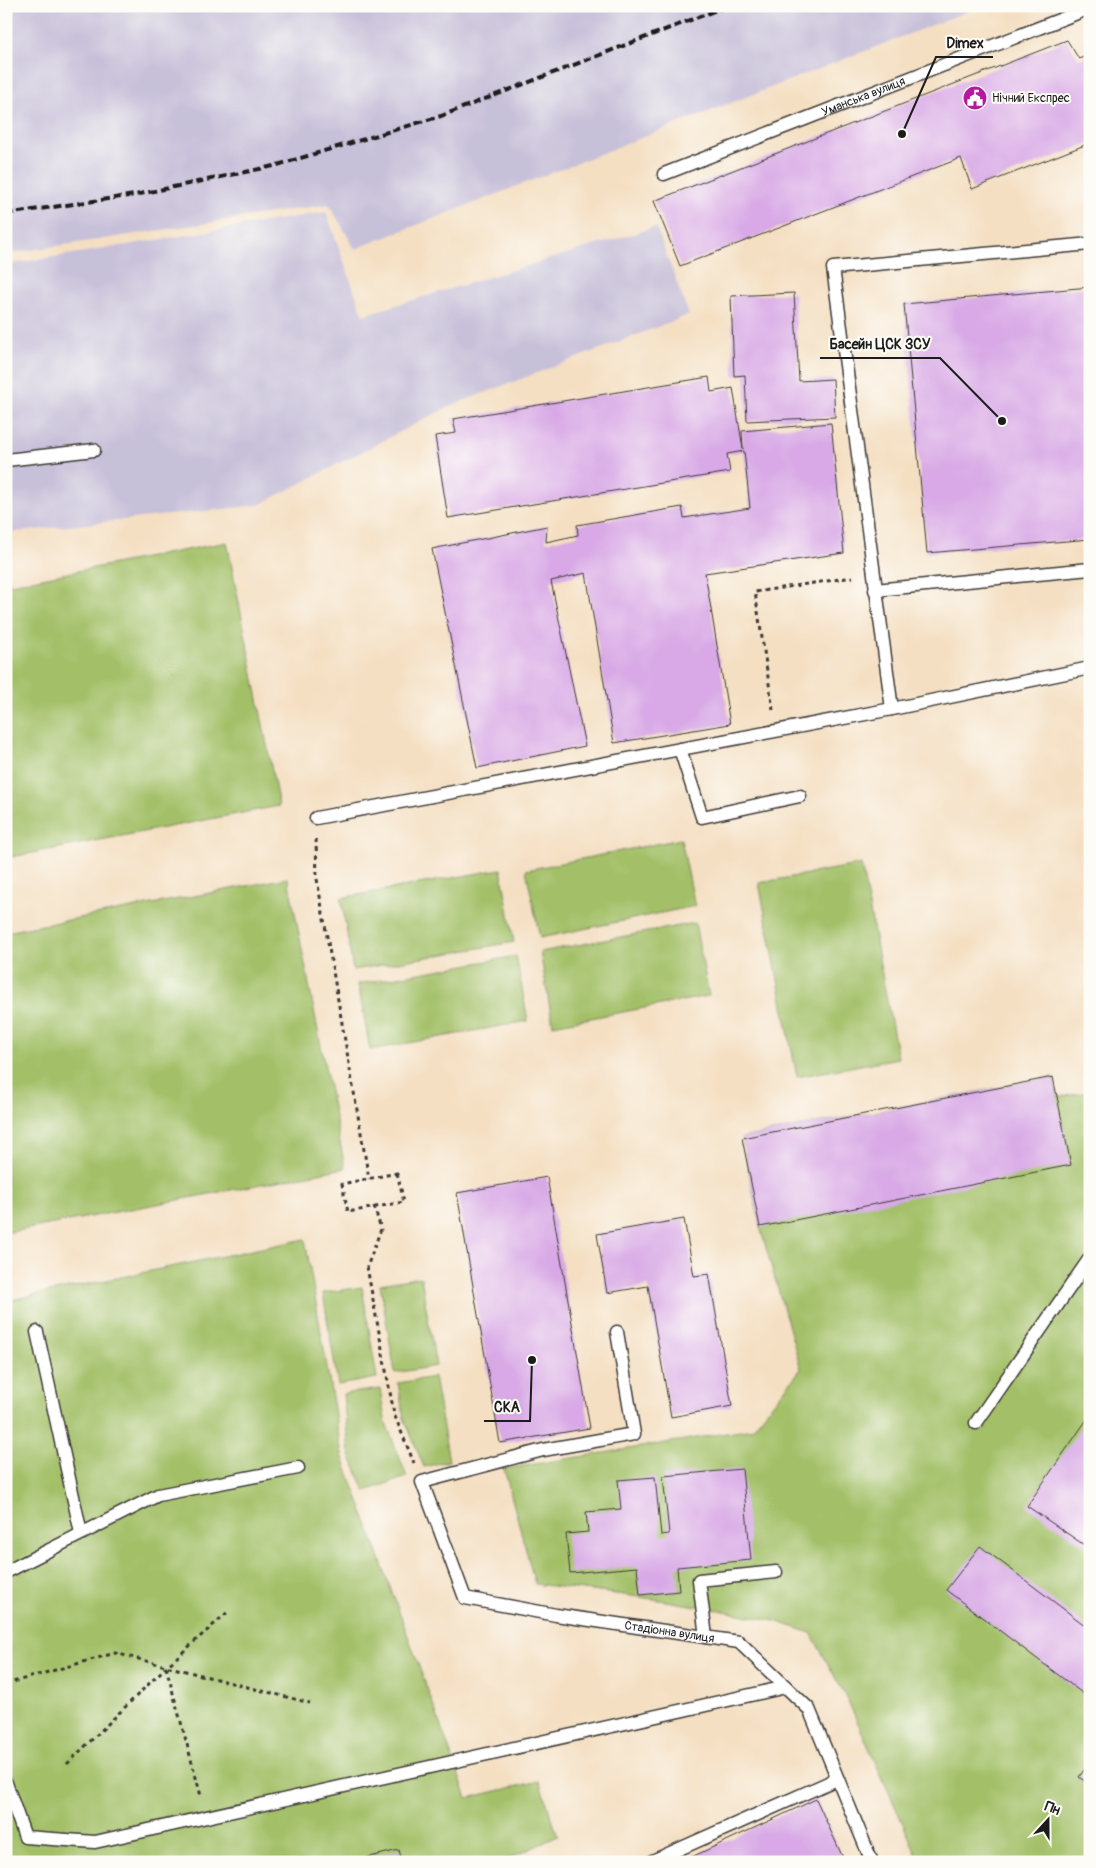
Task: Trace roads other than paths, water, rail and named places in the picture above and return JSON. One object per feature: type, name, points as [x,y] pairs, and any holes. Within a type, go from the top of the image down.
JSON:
[{"type":"lane","name":"Уманська вулиця","points":[[664,174],[1090,8]]},
{"type":"lane","points":[[892,710],[833,268],[1090,244]]},
{"type":"lane","points":[[6,460],[94,450]]},
{"type":"lane","points":[[875,590],[1090,569]]},
{"type":"lane","points":[[316,818],[892,710],[1090,668]]},
{"type":"lane","points":[[680,749],[702,817],[800,796]]},
{"type":"lane","points":[[976,1424],[1090,1258]]},
{"type":"lane","points":[[37,1332],[81,1533]]},
{"type":"lane","name":"Стадіонна вулиця","points":[[617,1332],[634,1434],[543,1450],[422,1482],[465,1598],[556,1616],[738,1642],[809,1709],[872,1862]]},
{"type":"lane","points":[[6,1572],[158,1495],[298,1468]]},
{"type":"lane","points":[[706,1637],[699,1580],[776,1572]]},
{"type":"lane","points":[[6,1783],[25,1837],[95,1842],[786,1687]]},
{"type":"lane","points":[[650,1862],[837,1779]]},
{"type":"railway","points":[[6,214],[135,195],[274,166],[441,116],[727,6]]},
{"type":"place","name":"Нічний Експрес","points":[[975,98]]},
{"type":"place","name":"Dimex","points":[[902,134]]},
{"type":"place","name":"Басейн ЦСК ЗСУ","points":[[1002,421]]},
{"type":"place","name":"СКА","points":[[532,1360]]}]
